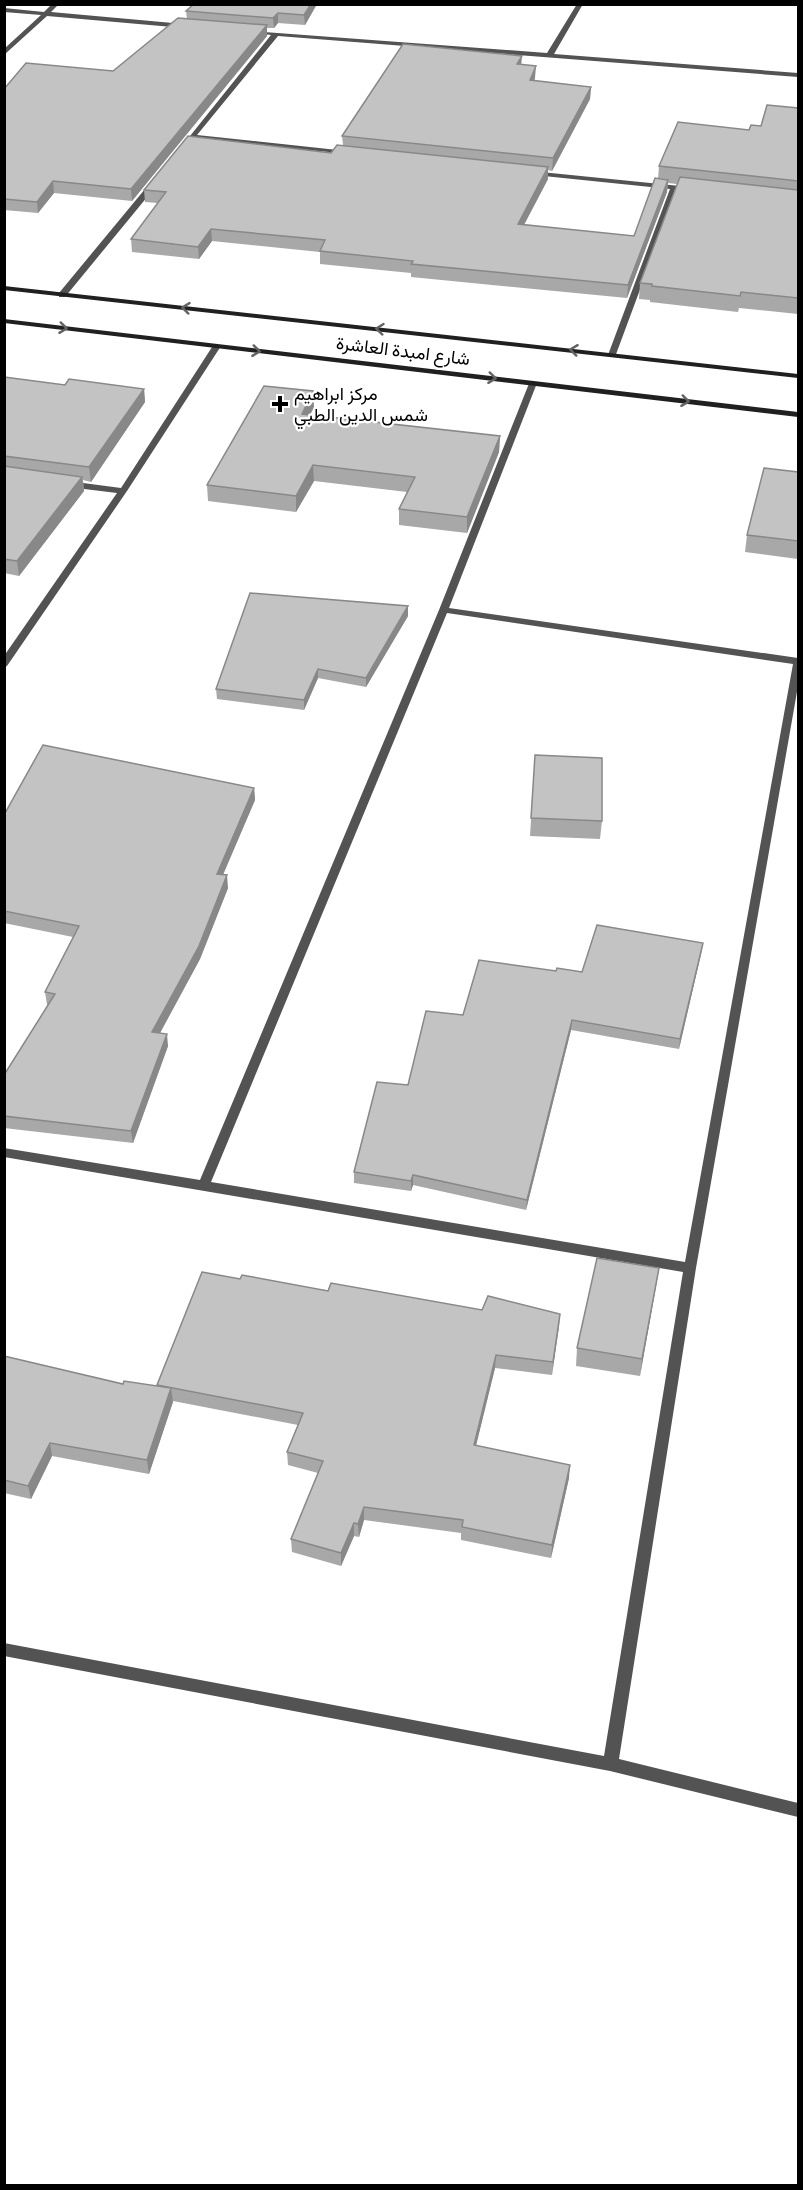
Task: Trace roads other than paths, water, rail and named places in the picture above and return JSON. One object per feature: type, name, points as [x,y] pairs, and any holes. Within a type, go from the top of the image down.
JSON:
[{"type":"main road","name":"شارع امبدة العاشرة","points":[[4,288],[798,376]]},
{"type":"main road","name":"شارع امبدة العاشرة","points":[[4,321],[798,415]]},
{"type":"street","points":[[4,53],[56,4]]},
{"type":"street","points":[[549,56],[580,4]]},
{"type":"street","points":[[4,10],[195,27]]},
{"type":"street","points":[[241,31],[798,75]]},
{"type":"street","points":[[186,146],[276,34]]},
{"type":"street","points":[[193,137],[359,155]]},
{"type":"street","points":[[525,172],[696,190]]},
{"type":"street","points":[[63,295],[157,181]]},
{"type":"street","points":[[612,355],[674,188]]},
{"type":"street","points":[[4,664],[123,491],[217,346]]},
{"type":"street","points":[[203,1187],[444,610],[533,383]]},
{"type":"street","points":[[52,482],[123,491]]},
{"type":"street","points":[[444,610],[798,662],[690,1268],[610,1764]]},
{"type":"street","points":[[4,1152],[690,1268]]},
{"type":"street","points":[[4,1649],[610,1764],[798,1810]]},
{"type":"place","name":"مركز ابراهيم شمس الدين الطبي","points":[[280,404]]}]
